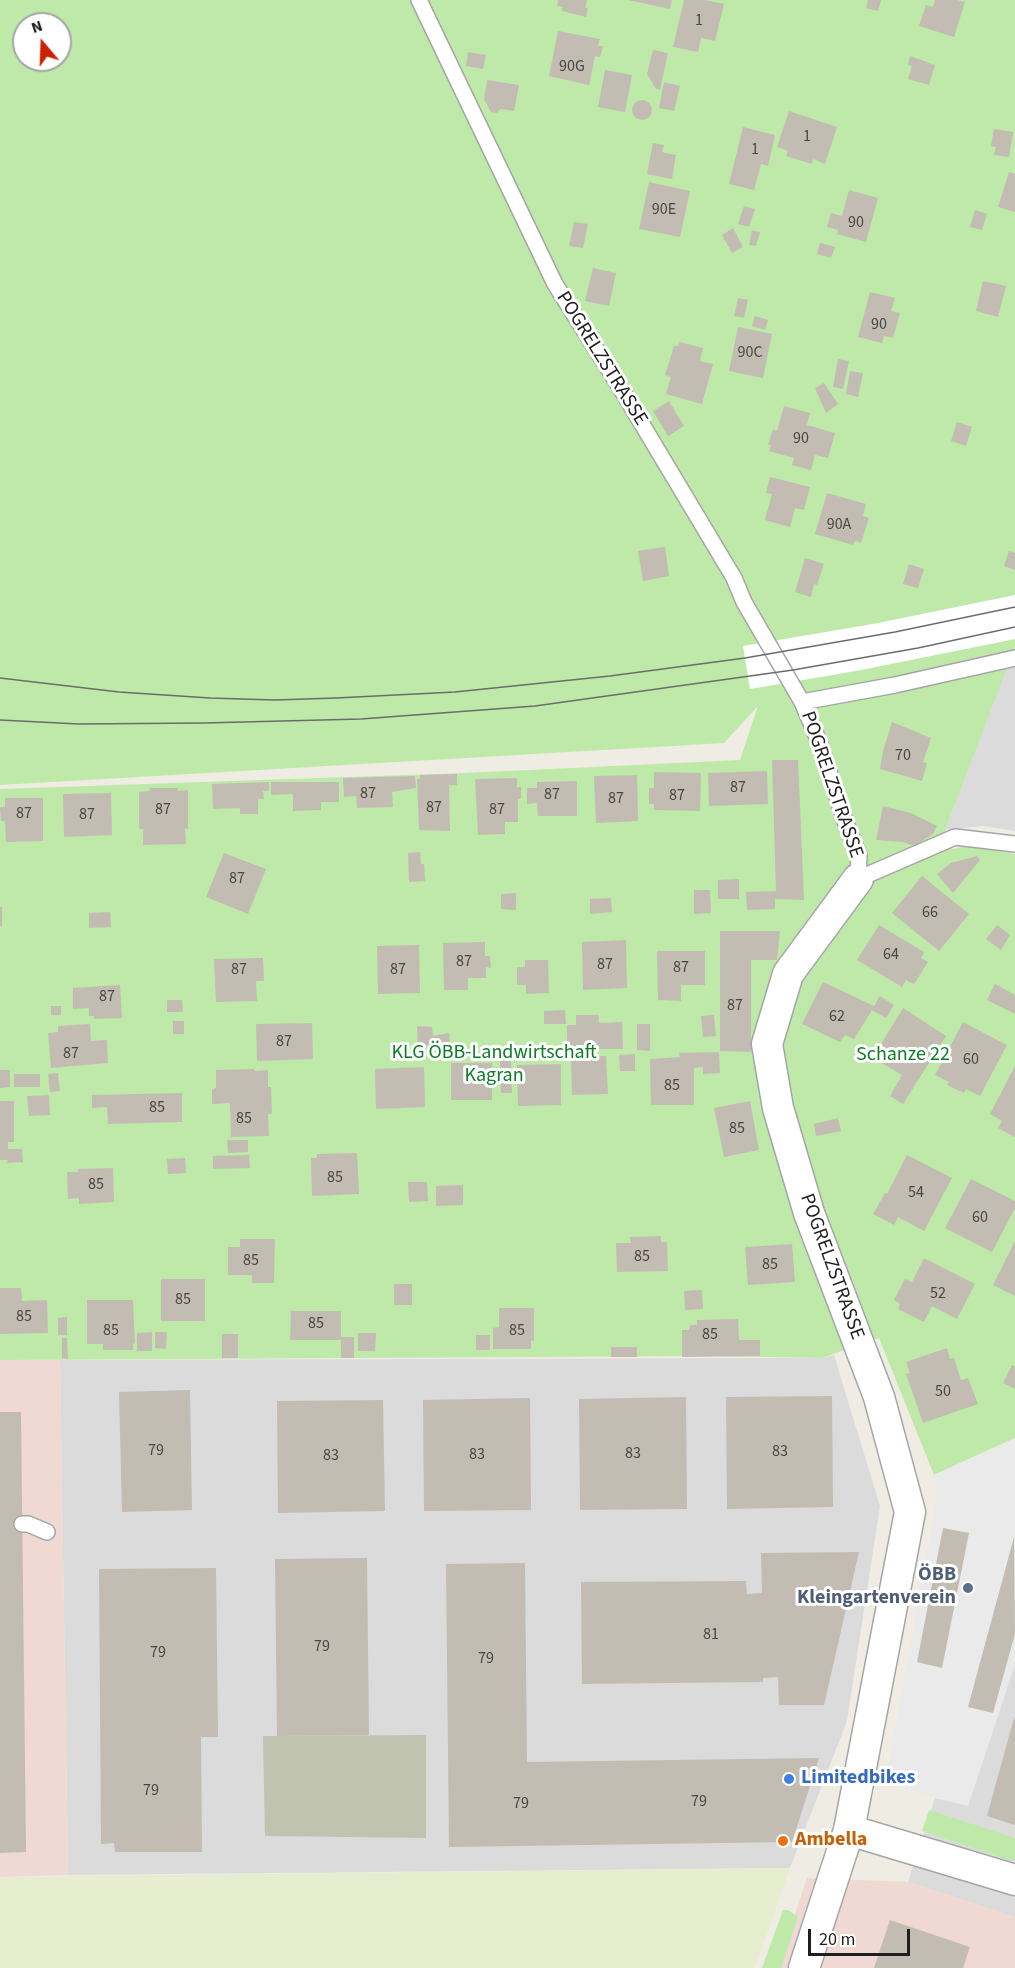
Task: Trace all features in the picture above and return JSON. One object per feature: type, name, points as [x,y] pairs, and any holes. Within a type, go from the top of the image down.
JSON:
[{"type":"street","name":"POGRELZSTRASSE","points":[[804,1968],[849,1830],[910,1512],[879,1397],[809,1213],[778,1108],[767,1044],[788,974],[858,879]]},
{"type":"street","points":[[849,1830],[1015,1880]]},
{"type":"lane","name":"POGRELZSTRASSE","points":[[419,0],[555,284],[618,384],[734,578],[744,602],[802,702],[820,744],[859,856],[858,879]]},
{"type":"lane","points":[[802,702],[895,685],[1015,658]]},
{"type":"lane","points":[[858,879],[955,837],[1015,843]]},
{"type":"lane","points":[[22,1524],[28,1524],[47,1532]]},
{"type":"shaded area","points":[[1015,659],[1015,831],[983,826],[945,830],[1009,660]]},
{"type":"shaded area","points":[[834,1355],[880,1506],[847,1721],[790,1868],[68,1875],[60,1360],[822,1358]]},
{"type":"shaded area","points":[[0,1360],[60,1360],[68,1875],[0,1877]]},
{"type":"shaded area","name":"ÖBB Kleingartenverein","points":[[1015,1438],[1015,1664],[968,1806],[885,1783],[937,1497],[934,1475]]},
{"type":"shaded area","points":[[1015,1664],[1015,1917],[908,1882],[935,1798],[968,1805]]},
{"type":"shaded area","points":[[426,1735],[426,1838],[265,1836],[263,1736]]},
{"type":"shaded area","points":[[790,1868],[755,1968],[0,1968],[0,1877]]},
{"type":"shaded area","points":[[807,1878],[908,1882],[1015,1917],[1015,1968],[777,1968]]},
{"type":"green space","points":[[0,0],[1015,0],[1015,647],[945,830],[952,849],[968,846],[1015,854],[1015,1438],[934,1475],[879,1338],[822,1358],[711,1356],[0,1360],[0,789],[465,773],[740,760],[758,706],[724,743],[0,785]]},
{"type":"green space","points":[[929,1810],[1015,1838],[1015,1859],[1009,1860],[922,1831]]},
{"type":"green space","points":[[783,1910],[788,1910],[798,1917],[781,1968],[762,1968]]},
{"type":"pier","points":[[1015,595],[1015,639],[856,671],[750,689],[743,646],[873,624]]},
{"type":"building","points":[[558,0],[587,0],[586,17],[562,11],[563,7],[557,6]]},
{"type":"building","points":[[628,0],[672,0],[670,9]]},
{"type":"building","points":[[684,0],[705,0],[724,4],[715,41],[701,38],[698,52],[673,47]]},
{"type":"building","points":[[868,0],[881,0],[878,11],[866,8]]},
{"type":"building","points":[[935,0],[965,2],[954,37],[919,26],[926,5],[933,7]]},
{"type":"building","points":[[558,31],[600,39],[598,46],[603,46],[600,57],[595,56],[589,85],[549,76]]},
{"type":"building","points":[[653,50],[668,53],[660,90],[656,89],[647,74]]},
{"type":"building","points":[[468,52],[486,55],[483,69],[466,66]]},
{"type":"building","points":[[910,56],[935,65],[929,85],[908,79],[912,66],[908,65]]},
{"type":"building","points":[[605,70],[632,75],[625,112],[598,107]]},
{"type":"building","points":[[487,80],[519,85],[514,111],[500,109],[497,113],[491,112],[484,99]]},
{"type":"building","points":[[664,82],[680,86],[674,111],[659,108]]},
{"type":"building","points":[[642,100],[649,103],[652,110],[649,117],[642,120],[635,117],[632,110],[635,103]]},
{"type":"building","points":[[789,111],[837,127],[825,164],[813,159],[812,164],[786,156],[788,151],[777,147]]},
{"type":"building","points":[[743,127],[775,135],[768,166],[761,164],[754,190],[729,184]]},
{"type":"building","points":[[994,129],[1013,132],[1009,157],[994,155],[996,147],[991,146]]},
{"type":"building","points":[[653,143],[664,145],[662,152],[676,155],[672,179],[647,174]]},
{"type":"building","points":[[1009,172],[1015,174],[1015,212],[998,207]]},
{"type":"building","points":[[649,182],[690,191],[680,237],[639,229]]},
{"type":"building","points":[[849,190],[878,198],[866,242],[837,234],[838,230],[827,227],[831,213],[842,216]]},
{"type":"building","points":[[744,206],[755,209],[749,227],[738,224]]},
{"type":"building","points":[[975,210],[987,214],[982,230],[970,227]]},
{"type":"building","points":[[574,222],[588,224],[583,248],[569,246]]},
{"type":"building","points":[[733,228],[743,247],[732,253],[722,235]]},
{"type":"building","points":[[752,230],[760,232],[756,246],[749,245]]},
{"type":"building","points":[[820,243],[835,247],[831,258],[817,254]]},
{"type":"building","points":[[593,268],[616,273],[609,306],[585,301]]},
{"type":"building","points":[[983,281],[1006,286],[998,317],[976,311]]},
{"type":"building","points":[[870,292],[895,298],[891,311],[900,313],[893,338],[884,336],[882,343],[858,337]]},
{"type":"building","points":[[738,298],[748,300],[744,318],[734,316]]},
{"type":"building","points":[[755,316],[768,320],[765,330],[752,326]]},
{"type":"building","points":[[738,327],[772,334],[763,378],[729,371]]},
{"type":"building","points":[[680,342],[703,348],[700,361],[713,364],[702,404],[666,394],[671,377],[665,375],[674,346],[678,346]]},
{"type":"building","points":[[838,359],[849,361],[843,389],[833,387]]},
{"type":"building","points":[[850,371],[863,373],[858,397],[846,394]]},
{"type":"building","points":[[824,383],[838,404],[826,413],[815,388]]},
{"type":"building","points":[[669,401],[684,426],[668,436],[653,411]]},
{"type":"building","points":[[784,406],[810,413],[807,425],[835,433],[828,458],[815,455],[811,470],[792,465],[794,458],[769,451],[771,445],[768,445],[773,429],[777,431]]},
{"type":"building","points":[[957,422],[972,427],[966,446],[951,441]]},
{"type":"building","points":[[770,477],[810,487],[804,510],[795,508],[790,527],[765,520],[772,494],[766,493]]},
{"type":"building","points":[[827,493],[866,504],[863,516],[869,518],[861,543],[855,541],[853,545],[815,534]]},
{"type":"building","points":[[665,547],[669,576],[643,581],[638,551]]},
{"type":"building","points":[[1009,551],[1015,553],[1015,570],[1004,566]]},
{"type":"building","points":[[805,558],[824,564],[817,585],[814,584],[811,597],[795,592]]},
{"type":"building","points":[[909,564],[924,569],[918,588],[903,584]]},
{"type":"building","points":[[892,722],[931,738],[923,762],[927,763],[922,781],[880,769]]},
{"type":"building","points":[[772,760],[798,760],[804,900],[775,899],[775,909],[747,910],[746,892],[776,891]]},
{"type":"building","points":[[767,771],[768,804],[709,806],[708,773]]},
{"type":"building","points":[[654,772],[701,773],[700,811],[654,810],[654,804],[649,804],[649,788],[654,788]]},
{"type":"building","points":[[457,774],[457,785],[449,785],[450,831],[419,830],[417,779],[420,779],[420,775]]},
{"type":"building","points":[[637,775],[638,821],[596,823],[594,776]]},
{"type":"building","points":[[415,776],[416,788],[392,792],[393,807],[357,808],[356,796],[344,797],[343,778]]},
{"type":"building","points":[[517,778],[517,787],[521,787],[521,799],[518,799],[518,822],[505,822],[505,834],[478,835],[475,779]]},
{"type":"building","points":[[577,781],[577,816],[538,816],[537,803],[527,804],[527,788],[537,788],[537,782]]},
{"type":"building","points":[[269,782],[269,791],[263,791],[264,799],[258,799],[258,814],[240,814],[240,808],[213,809],[212,784]]},
{"type":"building","points":[[271,782],[339,782],[339,802],[321,802],[321,810],[293,811],[293,794],[271,795]]},
{"type":"building","points":[[149,788],[188,790],[186,844],[143,845],[143,829],[139,829],[139,792],[150,791]]},
{"type":"building","points":[[111,793],[112,835],[64,837],[63,794]]},
{"type":"building","points":[[5,798],[43,798],[43,841],[6,842],[5,821],[1,821],[0,807],[5,807]]},
{"type":"building","points":[[883,806],[911,813],[937,826],[933,834],[914,846],[903,842],[876,840]]},
{"type":"building","points":[[420,852],[421,864],[424,864],[425,881],[409,882],[408,853]]},
{"type":"building","points":[[224,853],[266,869],[248,914],[206,897]]},
{"type":"building","points":[[977,856],[980,860],[953,893],[937,874],[951,863]]},
{"type":"building","points":[[922,876],[969,914],[939,951],[892,913]]},
{"type":"building","points":[[739,879],[739,899],[718,899],[718,880]]},
{"type":"building","points":[[694,890],[710,890],[711,913],[694,914]]},
{"type":"building","points":[[516,893],[516,910],[501,909],[501,894]]},
{"type":"building","points":[[611,898],[612,912],[590,914],[590,899]]},
{"type":"building","points":[[0,907],[2,907],[2,926],[0,926]]},
{"type":"building","points":[[110,912],[111,927],[89,928],[89,913]]},
{"type":"building","points":[[879,925],[924,952],[921,958],[928,962],[914,984],[906,980],[902,987],[857,960]]},
{"type":"building","points":[[997,925],[1010,935],[1001,950],[986,939]]},
{"type":"building","points":[[720,931],[780,931],[777,960],[751,960],[751,1052],[720,1051]]},
{"type":"building","points":[[626,940],[627,988],[583,990],[582,942]]},
{"type":"building","points":[[485,942],[485,956],[490,956],[491,968],[486,967],[486,978],[468,978],[468,990],[444,990],[443,943]]},
{"type":"building","points":[[419,945],[420,993],[378,994],[377,946]]},
{"type":"building","points":[[657,951],[705,951],[705,985],[681,985],[681,1001],[658,1000]]},
{"type":"building","points":[[263,958],[264,981],[256,981],[257,1001],[216,1002],[214,959]]},
{"type":"building","points":[[525,960],[548,960],[549,993],[526,994],[526,985],[517,985],[517,967],[525,967]]},
{"type":"building","points":[[823,982],[874,1006],[880,996],[894,1005],[886,1018],[872,1010],[854,1039],[845,1035],[840,1042],[802,1024]]},
{"type":"building","points":[[995,984],[1015,995],[1015,1014],[987,1000]]},
{"type":"building","points":[[120,985],[122,1018],[94,1019],[94,1016],[89,1016],[89,1008],[73,1009],[73,988]]},
{"type":"building","points":[[167,1000],[182,1000],[183,1012],[167,1012]]},
{"type":"building","points":[[51,1006],[61,1006],[61,1015],[51,1015]]},
{"type":"building","points":[[903,1008],[946,1036],[903,1104],[890,1096],[902,1075],[875,1059],[884,1046],[881,1044]]},
{"type":"building","points":[[565,1010],[566,1024],[544,1024],[544,1011]]},
{"type":"building","points":[[576,1015],[599,1015],[599,1023],[622,1022],[623,1049],[567,1047],[567,1025],[576,1025]]},
{"type":"building","points":[[714,1015],[716,1036],[703,1037],[701,1016]]},
{"type":"building","points":[[173,1021],[184,1021],[184,1034],[173,1034]]},
{"type":"building","points":[[963,1022],[1007,1045],[980,1096],[966,1089],[964,1093],[947,1085],[949,1082],[935,1075]]},
{"type":"building","points":[[312,1023],[313,1059],[257,1061],[256,1024]]},
{"type":"building","points":[[90,1024],[91,1041],[107,1040],[108,1063],[51,1068],[48,1033],[58,1032],[58,1026]]},
{"type":"building","points":[[637,1024],[650,1024],[650,1051],[637,1050]]},
{"type":"building","points":[[417,1026],[432,1027],[433,1036],[449,1033],[451,1050],[433,1049],[433,1055],[418,1056]]},
{"type":"building","points":[[719,1052],[720,1073],[703,1074],[703,1067],[694,1068],[694,1105],[651,1105],[650,1059],[680,1057],[679,1053]]},
{"type":"building","points":[[635,1054],[635,1071],[620,1071],[619,1055]]},
{"type":"building","points":[[606,1056],[608,1094],[572,1095],[571,1057]]},
{"type":"building","points":[[500,1059],[511,1059],[512,1093],[501,1093]]},
{"type":"building","points":[[451,1063],[492,1063],[492,1100],[451,1100]]},
{"type":"building","points":[[561,1064],[561,1105],[518,1106],[517,1065]]},
{"type":"building","points":[[1015,1066],[1015,1137],[998,1128],[1002,1121],[990,1114]]},
{"type":"building","points":[[424,1067],[425,1107],[376,1109],[375,1069]]},
{"type":"building","points":[[254,1069],[255,1071],[268,1070],[272,1114],[268,1114],[269,1136],[231,1137],[230,1103],[212,1104],[212,1089],[216,1088],[216,1070]]},
{"type":"building","points":[[0,1070],[10,1070],[10,1087],[0,1088]]},
{"type":"building","points":[[58,1073],[60,1091],[50,1092],[48,1074]]},
{"type":"building","points":[[14,1074],[40,1074],[40,1087],[14,1087]]},
{"type":"building","points":[[182,1093],[182,1122],[108,1124],[107,1107],[92,1108],[92,1095]]},
{"type":"building","points":[[49,1095],[50,1115],[29,1116],[27,1096]]},
{"type":"building","points":[[0,1101],[14,1101],[14,1142],[8,1142],[8,1149],[22,1149],[23,1162],[7,1163],[8,1160],[0,1160]]},
{"type":"building","points":[[750,1101],[759,1150],[724,1157],[714,1108]]},
{"type":"building","points":[[838,1118],[841,1131],[816,1136],[814,1124]]},
{"type":"building","points":[[227,1140],[248,1140],[248,1152],[228,1153]]},
{"type":"building","points":[[357,1153],[359,1194],[312,1196],[311,1158],[317,1158],[317,1154]]},
{"type":"building","points":[[249,1155],[250,1168],[213,1169],[213,1156]]},
{"type":"building","points":[[907,1155],[952,1178],[924,1231],[898,1217],[894,1225],[873,1214],[885,1193],[887,1194]]},
{"type":"building","points":[[185,1158],[186,1173],[168,1174],[167,1159]]},
{"type":"building","points":[[113,1168],[114,1202],[79,1204],[79,1198],[68,1199],[67,1172],[78,1172],[78,1169]]},
{"type":"building","points":[[971,1179],[1015,1201],[1015,1208],[992,1252],[945,1228]]},
{"type":"building","points":[[408,1182],[427,1182],[428,1201],[409,1202]]},
{"type":"building","points":[[463,1185],[463,1205],[436,1206],[436,1186]]},
{"type":"building","points":[[661,1236],[661,1242],[667,1242],[668,1271],[617,1272],[616,1243],[631,1243],[630,1237]]},
{"type":"building","points":[[240,1239],[275,1239],[274,1283],[252,1283],[252,1275],[228,1275],[228,1247],[240,1247]]},
{"type":"building","points":[[1015,1241],[1015,1296],[993,1285]]},
{"type":"building","points":[[792,1244],[795,1282],[748,1285],[745,1247]]},
{"type":"building","points":[[924,1258],[975,1284],[957,1319],[932,1306],[924,1322],[898,1309],[900,1304],[894,1300],[905,1279],[912,1282]]},
{"type":"building","points":[[161,1279],[205,1279],[205,1321],[161,1321]]},
{"type":"building","points":[[394,1284],[412,1284],[412,1305],[394,1305]]},
{"type":"building","points":[[0,1288],[21,1288],[22,1301],[47,1300],[48,1333],[0,1334]]},
{"type":"building","points":[[702,1290],[703,1309],[685,1310],[684,1291]]},
{"type":"building","points":[[87,1300],[133,1300],[135,1343],[133,1350],[103,1350],[103,1344],[87,1344]]},
{"type":"building","points":[[499,1308],[534,1308],[534,1340],[531,1341],[531,1349],[493,1349],[493,1328],[499,1327]]},
{"type":"building","points":[[291,1311],[341,1311],[341,1337],[354,1337],[354,1358],[341,1358],[341,1340],[290,1340]]},
{"type":"building","points":[[67,1317],[67,1335],[58,1335],[58,1318]]},
{"type":"building","points":[[738,1319],[739,1340],[760,1340],[760,1356],[682,1357],[682,1330],[689,1330],[690,1325],[697,1325],[697,1320]]},
{"type":"building","points":[[152,1332],[152,1351],[137,1351],[137,1333]]},
{"type":"building","points":[[155,1332],[167,1332],[166,1349],[155,1348]]},
{"type":"building","points":[[358,1333],[376,1333],[375,1351],[358,1351]]},
{"type":"building","points":[[222,1334],[238,1334],[238,1358],[222,1358]]},
{"type":"building","points":[[476,1335],[490,1335],[490,1350],[476,1350]]},
{"type":"building","points":[[62,1338],[67,1338],[68,1359],[62,1358]]},
{"type":"building","points":[[611,1347],[637,1347],[637,1357],[611,1357]]},
{"type":"building","points":[[947,1348],[950,1359],[954,1358],[961,1380],[968,1378],[978,1404],[923,1423],[906,1374],[910,1373],[906,1362]]},
{"type":"building","points":[[1012,1365],[1015,1366],[1015,1389],[1003,1383]]},
{"type":"building","points":[[190,1390],[192,1510],[122,1512],[119,1392]]},
{"type":"building","points":[[832,1396],[833,1507],[727,1509],[726,1397]]},
{"type":"building","points":[[686,1397],[687,1509],[580,1510],[579,1399]]},
{"type":"building","points":[[530,1398],[531,1510],[424,1511],[423,1400]]},
{"type":"building","points":[[383,1400],[385,1511],[278,1513],[277,1401]]},
{"type":"building","points":[[0,1412],[21,1412],[26,1852],[0,1853]]},
{"type":"building","points":[[943,1528],[969,1533],[942,1668],[917,1662]]},
{"type":"building","points":[[1014,1537],[1015,1634],[993,1713],[968,1707]]},
{"type":"building","points":[[859,1552],[824,1705],[779,1705],[778,1677],[763,1678],[763,1682],[582,1684],[581,1582],[746,1581],[747,1594],[762,1593],[761,1553]]},
{"type":"building","points":[[367,1558],[369,1735],[277,1736],[275,1559]]},
{"type":"building","points":[[525,1563],[527,1762],[819,1758],[792,1842],[449,1847],[446,1564]]},
{"type":"building","points":[[216,1568],[218,1737],[201,1737],[202,1852],[115,1852],[114,1843],[101,1844],[99,1569]]},
{"type":"building","points":[[1015,1718],[1015,1825],[987,1816]]},
{"type":"building","points":[[890,1920],[970,1947],[963,1968],[874,1968]]},
{"type":"tram line","points":[[0,678],[119,692],[210,698],[275,700],[455,692],[610,676],[745,658],[895,632],[1015,607]]},
{"type":"tram line","points":[[0,720],[79,724],[361,719],[535,706],[793,670],[918,648],[1015,627]]},
{"type":"place","name":"ÖBB Kleingartenverein","points":[[968,1588]]},
{"type":"place","name":"Limitedbikes","points":[[789,1779]]},
{"type":"place","name":"Ambella","points":[[783,1841]]},
{"type":"park label","name":"Schanze 22","points":[[903,1056]]},
{"type":"park label","name":"KLG ÖBB-Landwirtschaft Kagran","points":[[494,1066]]}]
